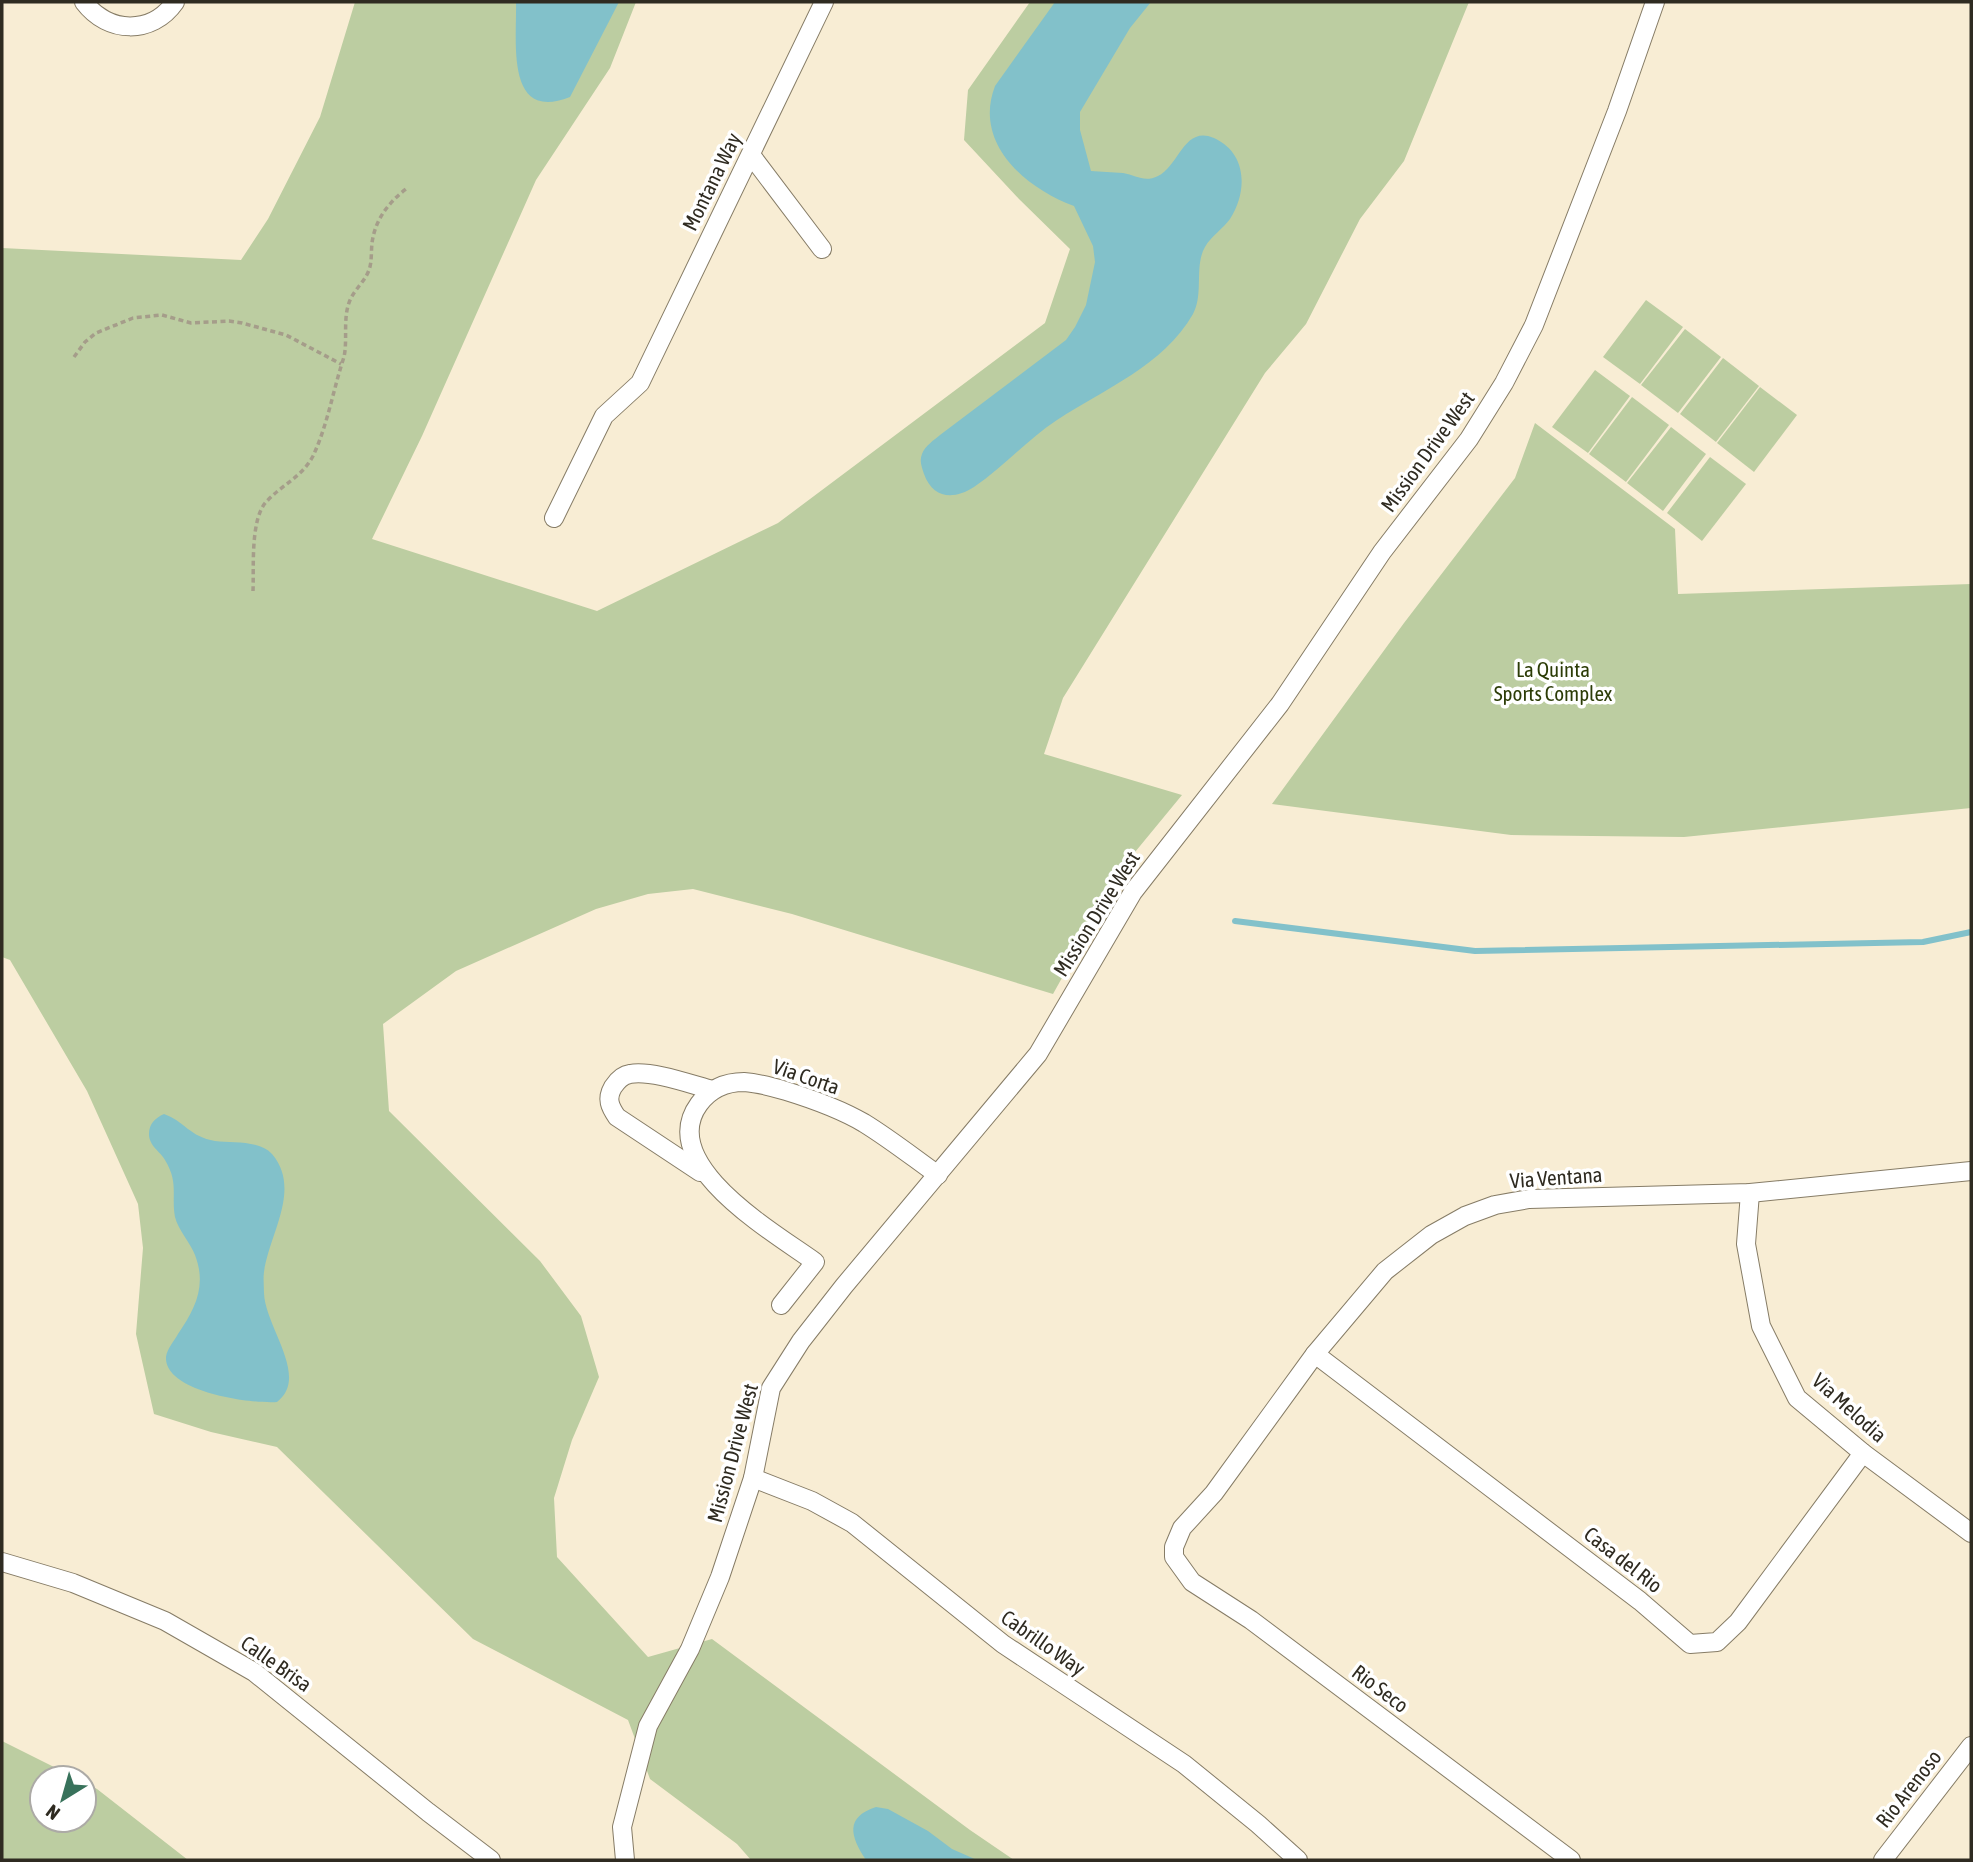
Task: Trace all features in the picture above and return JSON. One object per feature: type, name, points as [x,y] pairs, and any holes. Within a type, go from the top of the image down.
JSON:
[{"type":"street","points":[[84,2],[102,20],[117,26],[133,27],[160,18],[175,2]]},
{"type":"street","name":"Montana Way","points":[[554,518],[604,416],[640,383],[824,2]]},
{"type":"street","name":"Mission Drive West","points":[[625,1860],[622,1827],[648,1726],[695,1637],[720,1577],[753,1478],[771,1388],[801,1341],[844,1286],[1038,1054],[1133,892],[1280,704],[1382,552],[1469,439],[1504,383],[1534,325],[1656,2]]},
{"type":"street","points":[[751,155],[822,249]]},
{"type":"street","points":[[712,1180],[617,1117],[610,1107],[608,1097],[619,1079],[629,1074],[648,1074],[712,1090],[694,1111],[688,1137],[694,1155],[731,1200],[815,1262],[781,1305]]},
{"type":"street","name":"Via Corta","points":[[712,1090],[725,1084],[744,1082],[811,1099],[863,1123],[938,1175]]},
{"type":"street","name":"Via Ventana","points":[[1174,1547],[1182,1528],[1214,1493],[1315,1354],[1385,1271],[1431,1235],[1465,1216],[1495,1205],[1529,1199],[1750,1193],[1971,1171]]},
{"type":"street","name":"Via Melodia","points":[[1750,1193],[1746,1244],[1761,1326],[1797,1398],[1863,1453],[1971,1533]]},
{"type":"street","name":"Casa del Rio","points":[[1315,1354],[1640,1601],[1690,1644],[1717,1642],[1738,1622],[1863,1453]]},
{"type":"street","name":"Cabrillo Way","points":[[753,1478],[812,1501],[862,1530],[1041,1672],[1184,1764],[1298,1860]]},
{"type":"street","name":"Rio Seco","points":[[1174,1547],[1174,1557],[1192,1582],[1251,1620],[1571,1860]]},
{"type":"street","name":"Calle Brisa","points":[[2,1562],[73,1583],[165,1621],[254,1672],[491,1860]]},
{"type":"street","name":"Rio Arenoso","points":[[1883,1860],[1971,1746]]},
{"type":"path","points":[[253,591],[256,528],[262,508],[304,471],[323,432],[346,345],[351,298],[369,271],[376,227],[388,205],[406,189]]},
{"type":"path","points":[[74,357],[96,333],[133,318],[162,315],[191,323],[242,323],[286,335],[341,364]]},
{"type":"green space","points":[[355,2],[636,2],[610,68],[536,180],[422,436],[372,539],[597,611],[778,523],[1045,323],[1070,249],[964,140],[968,90],[1030,2],[1469,2],[1404,161],[1360,219],[1306,324],[1265,373],[1063,698],[1044,754],[1182,795],[1126,863],[1053,994],[792,914],[693,889],[648,894],[596,909],[456,971],[383,1024],[389,1111],[540,1261],[581,1316],[599,1377],[572,1440],[554,1498],[557,1557],[648,1657],[712,1639],[1014,1860],[751,1860],[737,1844],[650,1779],[628,1720],[473,1639],[277,1447],[211,1432],[154,1414],[136,1334],[143,1248],[138,1204],[87,1091],[10,960],[2,957],[2,248],[241,260],[268,219],[320,117]]},
{"type":"green space","points":[[1646,300],[1683,327],[1640,384],[1603,357]]},
{"type":"green space","points":[[1685,329],[1721,357],[1678,413],[1641,385]]},
{"type":"green space","points":[[1723,358],[1759,386],[1716,442],[1680,414]]},
{"type":"green space","points":[[1595,370],[1630,396],[1588,453],[1552,427]]},
{"type":"green space","points":[[1760,387],[1797,415],[1754,472],[1717,443]]},
{"type":"green space","points":[[1632,397],[1669,425],[1626,482],[1589,454]]},
{"type":"green space","name":"La Quinta Sports Complex","points":[[1535,423],[1675,529],[1678,594],[1971,584],[1971,808],[1684,837],[1511,835],[1272,804],[1404,623],[1515,478]]},
{"type":"green space","points":[[1671,427],[1706,454],[1663,511],[1627,483]]},
{"type":"green space","points":[[1710,457],[1746,484],[1702,541],[1667,513]]},
{"type":"green space","points":[[2,1741],[48,1764],[28,1764],[28,1834],[98,1834],[98,1790],[188,1860],[2,1860]]},
{"type":"water","points":[[516,2],[619,2],[570,97],[549,102],[534,99],[525,89],[516,56]]},
{"type":"water","points":[[1055,2],[1151,2],[1130,28],[1080,112],[1080,130],[1091,171],[1153,178],[1165,171],[1189,142],[1204,135],[1214,138],[1233,153],[1241,174],[1240,197],[1230,219],[1208,243],[1202,255],[1198,298],[1193,314],[1166,348],[1131,375],[1046,428],[974,487],[959,494],[945,495],[933,488],[924,474],[921,459],[925,448],[1066,340],[1086,305],[1095,262],[1093,246],[1074,206],[1038,188],[1022,175],[1008,161],[997,144],[991,126],[990,107],[995,86]]},
{"type":"water","points":[[164,1114],[206,1139],[260,1146],[272,1154],[280,1168],[284,1197],[264,1277],[266,1306],[288,1365],[286,1392],[277,1402],[249,1401],[211,1393],[179,1379],[169,1369],[166,1357],[169,1348],[194,1306],[200,1277],[195,1255],[175,1217],[172,1176],[163,1157],[149,1138],[151,1124]]},
{"type":"water","points":[[876,1807],[888,1809],[928,1831],[952,1849],[977,1860],[866,1860],[856,1843],[853,1828],[859,1816]]},
{"type":"waterway","points":[[1235,921],[1475,951],[1923,942],[1971,932]]}]
